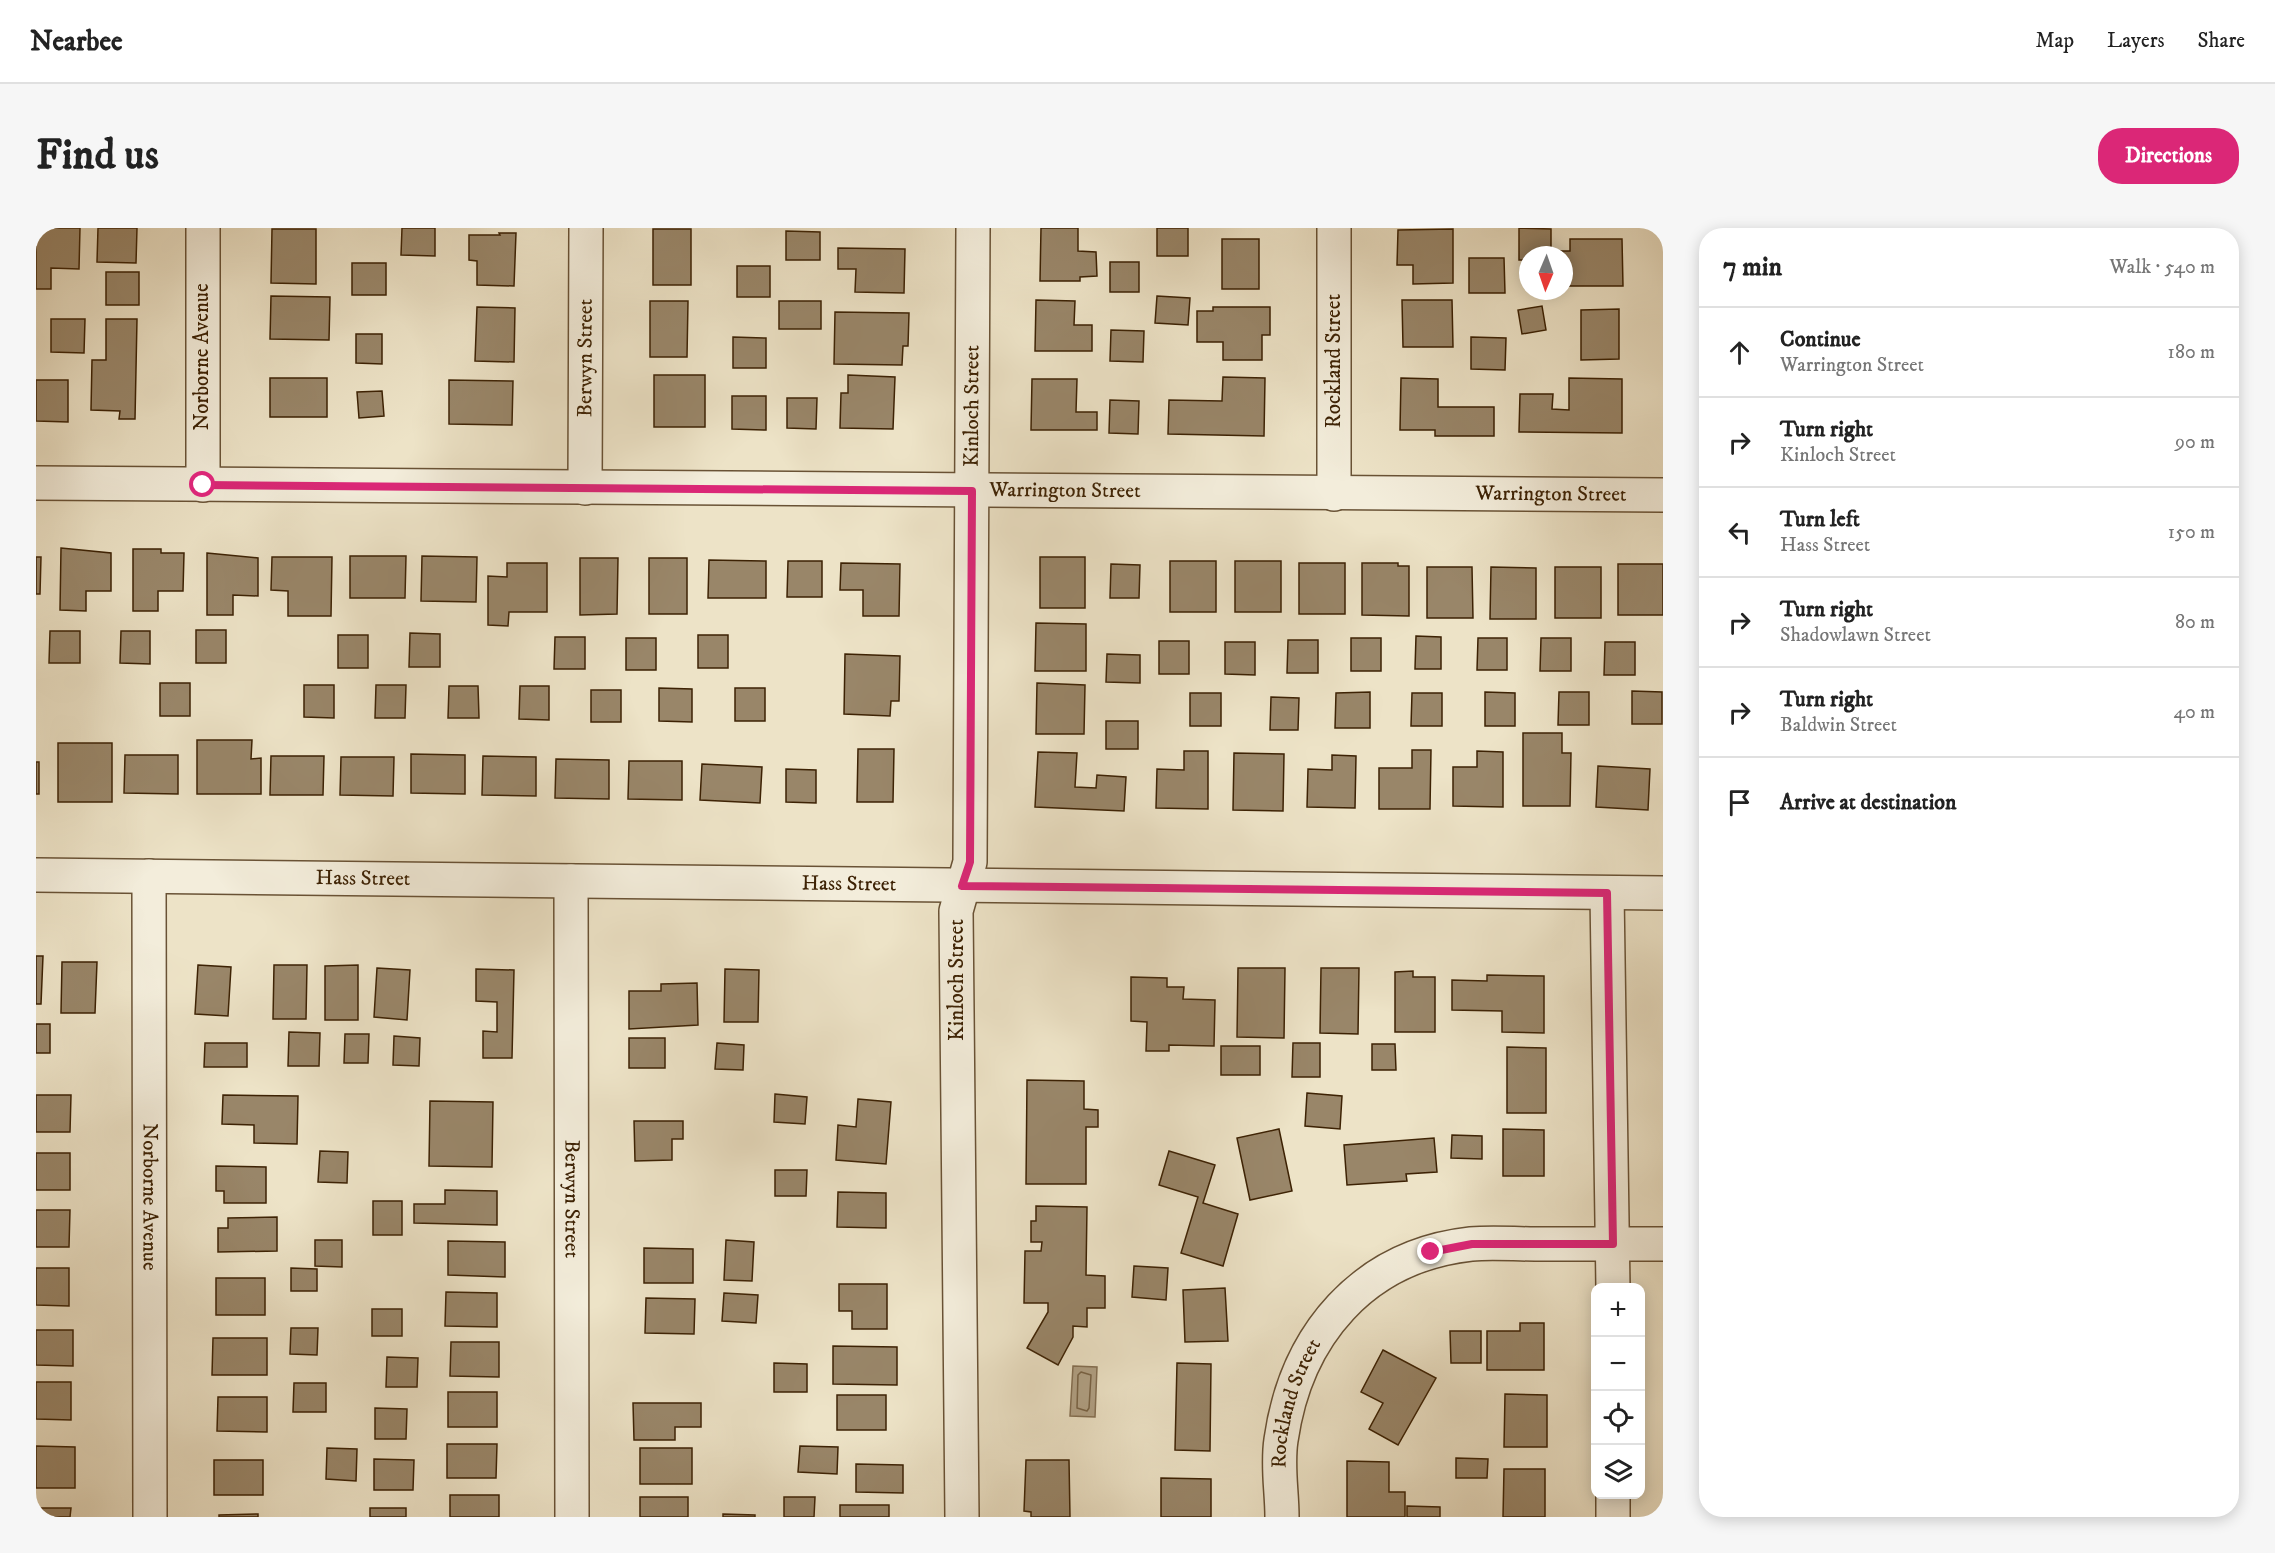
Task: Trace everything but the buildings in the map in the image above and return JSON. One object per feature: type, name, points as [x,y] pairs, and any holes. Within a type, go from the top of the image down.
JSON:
[{"type":"street","name":"Norborne Avenue","points":[[203,228],[203,485]]},
{"type":"street","name":"Berwyn Street","points":[[585,488],[586,228]]},
{"type":"street","name":"Kinloch Street","points":[[962,1517],[956,911],[970,862],[973,228]]},
{"type":"street","name":"Rockland Street","points":[[1334,228],[1334,494]]},
{"type":"street","name":"Warrington Street","points":[[36,483],[1663,495]]},
{"type":"street","name":"Hass Street","points":[[36,875],[1663,893]]},
{"type":"street","name":"Norborne Avenue","points":[[149,876],[150,1517]]},
{"type":"street","name":"Berwyn Street","points":[[571,881],[572,1517]]},
{"type":"street","points":[[1607,893],[1613,1283]]},
{"type":"street","name":"Rockland Street","points":[[1282,1517],[1279,1469],[1288,1404],[1308,1351],[1322,1328],[1343,1304],[1370,1282],[1395,1266],[1431,1252],[1472,1244],[1663,1244]]},
{"type":"street","points":[[1613,1499],[1613,1517]]},
{"type":"water","points":[[1073,1366],[1097,1367],[1095,1417],[1070,1416]]},
{"type":"route","points":[[203,485],[972,491],[970,862],[962,886],[1607,893],[1613,1244],[1472,1244],[1431,1252]]}]
